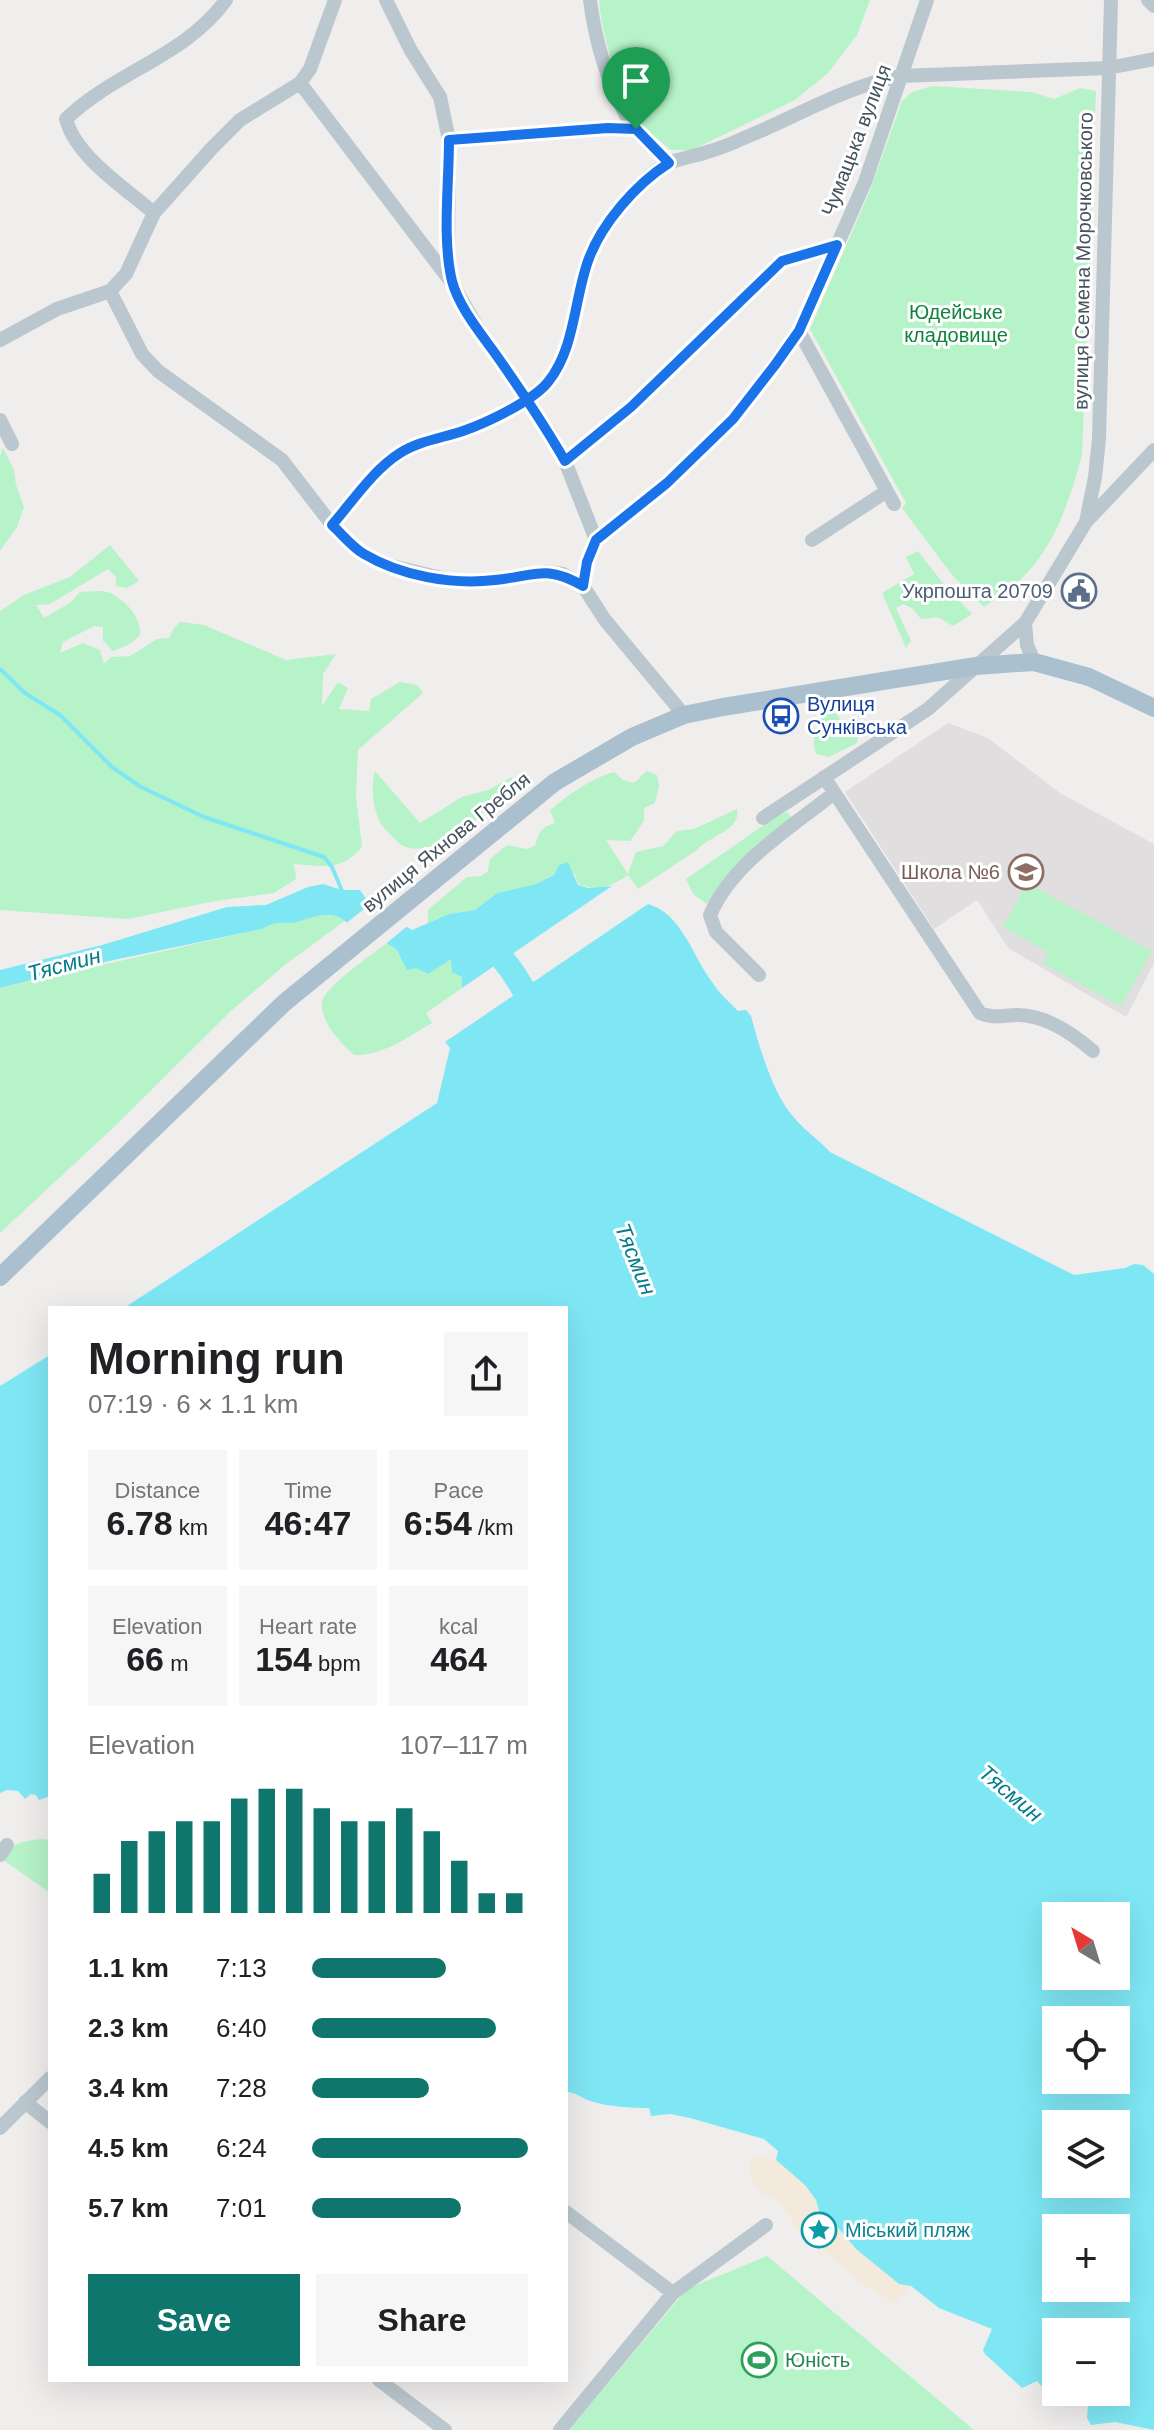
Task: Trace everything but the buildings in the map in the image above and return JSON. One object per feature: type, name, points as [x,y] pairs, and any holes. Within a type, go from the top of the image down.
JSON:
[{"type":"main road","name":"вулиця Яхнова Гребля","points":[[0,1277],[248,1036],[317,974],[555,782],[632,737],[684,715],[976,666],[1034,662],[1089,677],[1154,708]]},
{"type":"street","points":[[154,213],[86,154],[70,135],[66,119],[84,102],[187,40],[205,26],[226,0]]},
{"type":"street","points":[[0,340],[57,309],[110,291],[126,274],[154,213],[240,120],[300,83],[310,69],[335,0]]},
{"type":"street","points":[[386,0],[410,49],[440,97],[449,140],[448,252],[452,283]]},
{"type":"street","points":[[590,0],[594,28],[627,117],[669,163]]},
{"type":"street","name":"Чумацька вулиця","points":[[583,586],[587,562],[596,540],[667,483],[733,419],[799,331],[865,182],[927,0]]},
{"type":"street","name":"вулиця Семена Морочковського","points":[[1086,522],[1099,439],[1111,0]]},
{"type":"street","points":[[1148,0],[1154,6]]},
{"type":"street","points":[[332,525],[397,455],[417,444],[466,430],[527,399],[546,385],[558,368],[588,260],[602,234],[622,206],[654,172],[669,163],[746,138],[802,111],[880,80],[901,76],[1108,68],[1154,59]]},
{"type":"street","points":[[300,83],[452,283],[480,332],[565,461],[596,540]]},
{"type":"street","points":[[449,140],[608,128],[636,129]]},
{"type":"street","points":[[565,461],[631,407],[782,261],[837,245]]},
{"type":"street","points":[[110,291],[142,354],[158,371],[282,460],[332,525],[361,553],[384,564],[458,582],[547,572],[563,574],[583,586],[623,643],[684,715]]},
{"type":"street","points":[[799,331],[890,498],[812,540]]},
{"type":"street","points":[[0,420],[12,444]]},
{"type":"street","points":[[763,818],[928,709],[1025,623],[1086,522],[1154,450]]},
{"type":"street","points":[[563,574],[587,562]]},
{"type":"street","points":[[1025,623],[1027,645],[1034,662]]},
{"type":"street","points":[[824,777],[980,1013],[992,1018],[1035,1017],[1074,1035],[1093,1051]]},
{"type":"street","points":[[759,975],[716,932],[710,915],[716,901],[739,873],[834,793]]},
{"type":"street","points":[[0,2128],[48,2080]]},
{"type":"street","points":[[25,2102],[48,2120]]},
{"type":"street","points":[[568,2214],[673,2293]]},
{"type":"street","points":[[560,2430],[673,2293],[766,2225]]},
{"type":"street","points":[[382,2382],[445,2430]]},
{"type":"shaded area","name":"Школа №6","points":[[948,723],[988,738],[1060,793],[1154,844],[1154,963],[1126,1017],[1008,948],[977,900],[934,929],[845,792]]},
{"type":"green space","points":[[599,0],[870,0],[857,35],[828,73],[795,100],[692,150],[671,150],[652,134],[628,103],[611,59]]},
{"type":"green space","name":"Юдейське кладовище","points":[[933,86],[1031,92],[1054,99],[1080,88],[1096,91],[1082,455],[1066,506],[1042,554],[1019,581],[984,607],[952,575],[902,508],[906,503],[810,329],[869,193],[902,101],[912,92]]},
{"type":"green space","points":[[3,448],[14,470],[24,507],[17,527],[0,551],[0,456]]},
{"type":"green space","points":[[110,545],[139,581],[127,588],[116,586],[116,577],[108,569],[50,604],[36,605],[44,618],[70,603],[80,592],[107,592],[130,609],[138,621],[140,635],[130,644],[113,651],[103,641],[103,627],[94,626],[63,642],[60,653],[83,643],[100,650],[104,664],[111,657],[130,656],[157,639],[169,638],[180,622],[204,625],[286,660],[336,654],[323,674],[322,706],[338,682],[348,688],[339,709],[369,711],[371,699],[400,682],[417,685],[423,693],[358,750],[356,797],[362,847],[354,855],[331,866],[294,864],[296,879],[274,893],[215,901],[128,919],[0,910],[0,611],[24,595],[70,577]]},
{"type":"green space","points":[[918,551],[972,614],[953,626],[938,617],[921,619],[912,608],[903,604],[896,608],[911,641],[906,648],[882,593],[914,574],[906,557]]},
{"type":"green space","points":[[827,712],[836,713],[840,720],[859,733],[857,743],[829,757],[816,754],[814,743],[817,726]]},
{"type":"green space","points":[[375,771],[420,823],[462,797],[488,790],[512,777],[513,787],[462,830],[432,846],[417,849],[401,845],[381,823],[374,801]]},
{"type":"green space","points":[[647,771],[657,775],[659,786],[655,803],[644,808],[644,821],[630,841],[606,840],[628,874],[636,852],[663,846],[677,831],[694,829],[737,809],[734,823],[638,889],[628,875],[604,887],[578,884],[575,874],[559,865],[554,875],[536,884],[497,893],[475,910],[449,914],[428,923],[428,910],[467,877],[481,876],[488,871],[490,859],[507,845],[526,849],[535,846],[541,831],[555,823],[550,810],[572,793],[614,772],[623,780],[634,783]]},
{"type":"green space","points":[[787,812],[793,818],[724,879],[707,904],[693,894],[686,879]]},
{"type":"green space","points":[[1027,883],[1152,951],[1121,1006],[1043,964],[1048,952],[1003,927]]},
{"type":"green space","points":[[332,914],[346,920],[286,964],[232,1010],[116,1125],[0,1233],[0,988],[262,929],[286,920]]},
{"type":"green space","points":[[387,943],[397,950],[403,960],[451,959],[462,976],[462,988],[426,1013],[432,1023],[385,1049],[354,1055],[328,1024],[322,1002],[340,979]]},
{"type":"green space","points":[[48,1840],[48,1892],[2,1859],[10,1849],[28,1841]]},
{"type":"green space","name":"Юність","points":[[767,2256],[974,2430],[569,2430],[687,2289]]},
{"type":"sand","name":"Міський пляж","points":[[760,2156],[776,2160],[805,2185],[819,2210],[829,2217],[856,2249],[899,2284],[911,2286],[894,2303],[857,2279],[794,2227],[782,2206],[753,2182],[751,2160]]},
{"type":"water","name":"Тясмин","points":[[568,862],[578,885],[588,888],[612,886],[462,988],[462,977],[452,972],[451,959],[428,974],[416,968],[407,970],[397,950],[355,922],[349,925],[338,917],[326,915],[274,924],[0,988],[0,970],[102,945],[227,907],[266,905],[323,884],[342,890],[360,890],[369,903],[412,930],[449,914],[475,910],[497,893],[536,884],[554,875],[559,865]]},
{"type":"water","points":[[648,904],[670,917],[718,990],[738,1011],[746,1010],[751,1016],[768,1072],[781,1099],[797,1121],[830,1152],[1074,1275],[1134,1264],[1143,1265],[1154,1274],[1154,2430],[1115,2422],[1091,2425],[1087,2418],[1088,2406],[1130,2406],[1130,2318],[1042,2318],[1042,2387],[1037,2381],[1022,2388],[985,2354],[983,2350],[992,2329],[939,2308],[911,2286],[899,2284],[856,2249],[829,2217],[819,2211],[816,2200],[805,2185],[776,2160],[778,2151],[764,2139],[690,2118],[670,2114],[651,2116],[649,2108],[605,2105],[568,2092],[568,1306],[127,1306],[437,1103],[450,1048],[445,1042]]},
{"type":"water","points":[[48,1356],[48,1797],[39,1800],[31,1794],[25,1799],[18,1791],[0,1793],[0,1386]]},
{"type":"pier","points":[[374,901],[410,924],[383,946],[354,927],[349,929],[344,925]]},
{"type":"waterway","points":[[0,669],[25,693],[60,715],[112,767],[141,787],[204,817],[324,857],[332,867],[343,893]]},
{"type":"waterway","name":"Тясмин","points":[[481,939],[515,975],[537,1018]]},
{"type":"place","name":"Укрпошта 20709","points":[[1079,591]]},
{"type":"place","name":"Вулиця Сунківська","points":[[781,716]]},
{"type":"place","name":"Школа №6","points":[[1026,872]]},
{"type":"place","name":"Міський пляж","points":[[819,2230]]},
{"type":"place","name":"Юність","points":[[759,2360]]},
{"type":"route","points":[[636,129],[608,128],[449,140],[448,252],[452,283],[480,332],[527,399],[551,435],[565,461],[631,407],[782,261],[837,245],[799,331],[733,419],[667,483],[596,540],[587,562],[583,586],[563,574],[547,572],[458,582],[384,564],[361,553],[332,525],[397,455],[417,444],[466,430],[527,399],[546,385],[558,368],[588,260],[602,234],[622,206],[654,172],[669,163],[636,129]]}]
